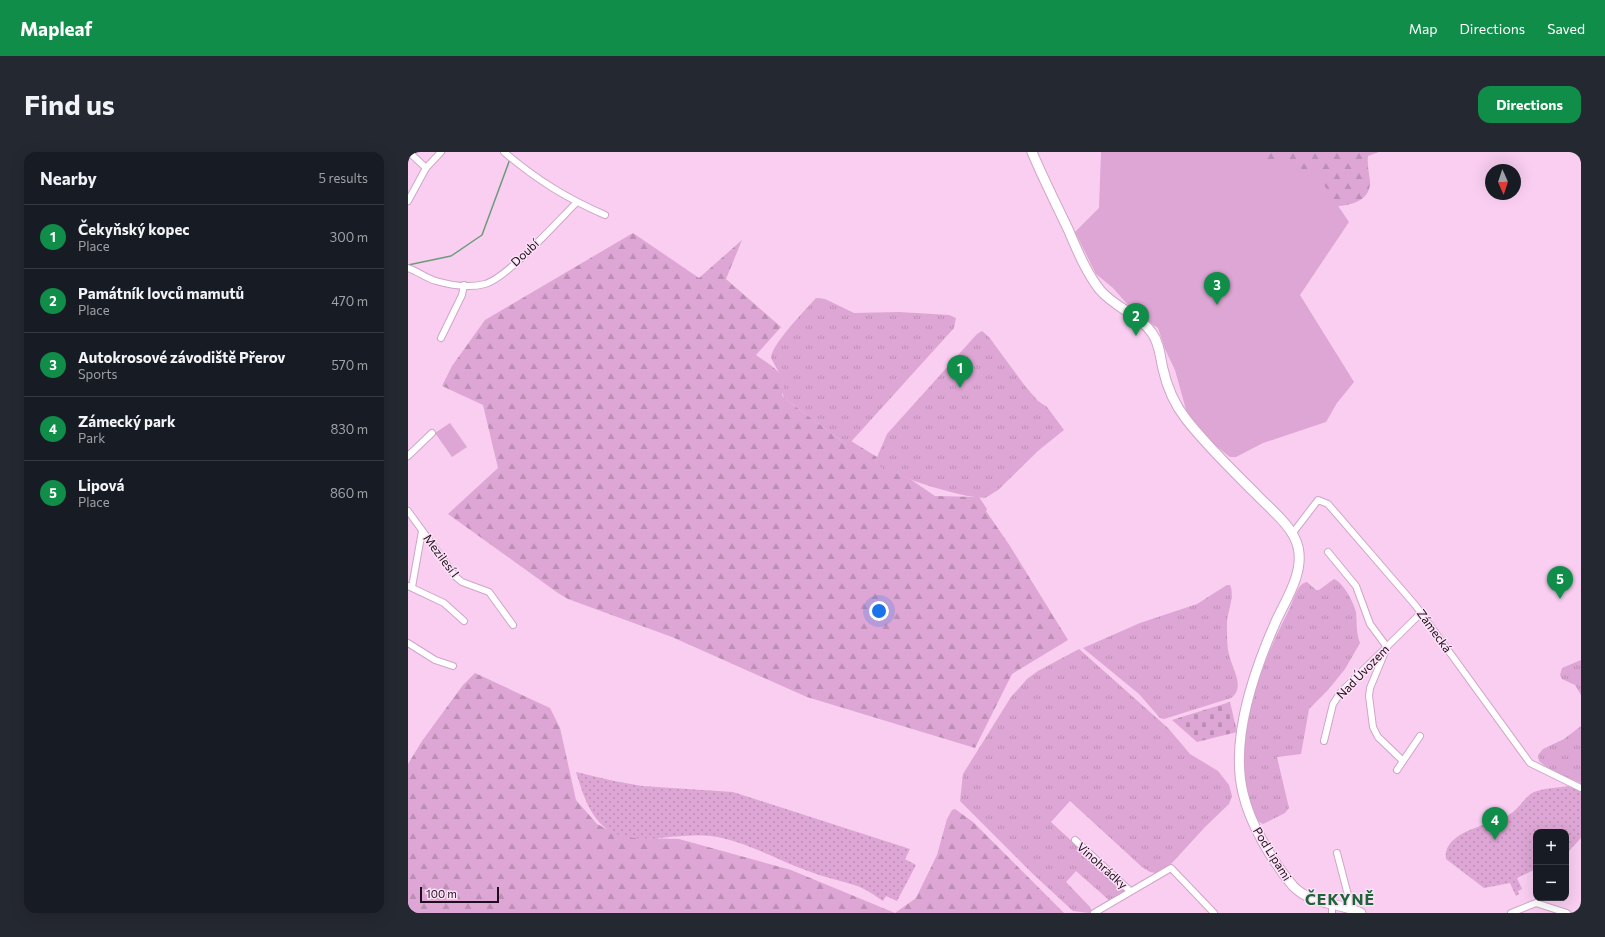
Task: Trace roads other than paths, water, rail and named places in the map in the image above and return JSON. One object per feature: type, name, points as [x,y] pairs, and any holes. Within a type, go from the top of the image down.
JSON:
[{"type":"main road","points":[[1032,152],[1093,279],[1108,298],[1142,323],[1154,336],[1166,383],[1182,414],[1292,534]]},
{"type":"main road","name":"Pod Lipami","points":[[1292,534],[1299,551],[1298,570],[1264,649],[1249,699],[1240,746],[1241,785],[1254,825],[1289,882],[1305,896],[1332,909],[1349,908],[1361,913]]},
{"type":"street","points":[[409,152],[426,168]]},
{"type":"street","points":[[408,201],[426,168],[441,152]]},
{"type":"street","points":[[504,152],[522,168],[562,196],[605,215]]},
{"type":"street","name":"Doubí","points":[[408,268],[435,281],[464,285],[486,284],[523,256],[576,202]]},
{"type":"street","points":[[441,338],[462,295],[464,285]]},
{"type":"street","points":[[408,456],[432,432]]},
{"type":"street","name":"Zámecká","points":[[1292,534],[1318,500],[1328,504],[1421,613],[1530,762],[1581,788]]},
{"type":"street","name":"Mezilesí I","points":[[408,511],[456,577],[462,582],[489,592],[513,625]]},
{"type":"street","name":"Mezilesí I","points":[[422,530],[410,586],[444,603],[464,621]]},
{"type":"street","points":[[1328,552],[1356,586],[1370,624],[1387,647],[1370,688],[1369,696],[1374,727],[1378,737],[1403,761]]},
{"type":"street","name":"Nad Úvozem","points":[[1324,741],[1333,704],[1341,692],[1421,613]]},
{"type":"street","points":[[408,643],[435,660],[453,666]]},
{"type":"street","points":[[1397,770],[1420,736]]},
{"type":"street","name":"Vinohrádky","points":[[1075,840],[1130,891]]},
{"type":"street","points":[[1337,853],[1348,895],[1349,908]]},
{"type":"street","name":"Vinohrádky","points":[[1094,913],[1172,868],[1214,913]]},
{"type":"street","points":[[1511,913],[1536,903],[1566,913]]},
{"type":"waterway","points":[[408,265],[451,256],[482,235],[510,159]]},
{"type":"place","name":"Autokrosové závodiště Přerov","points":[[1217,305]]},
{"type":"place","name":"Památník lovců mamutů","points":[[1136,336]]},
{"type":"place","name":"Čekyňský kopec","points":[[960,388]]},
{"type":"place","name":"Lipová","points":[[1560,599]]},
{"type":"place","name":"Zámecký park","points":[[1495,840]]},
{"type":"district","name":"ČEKYNĚ","points":[[1340,899]]}]
